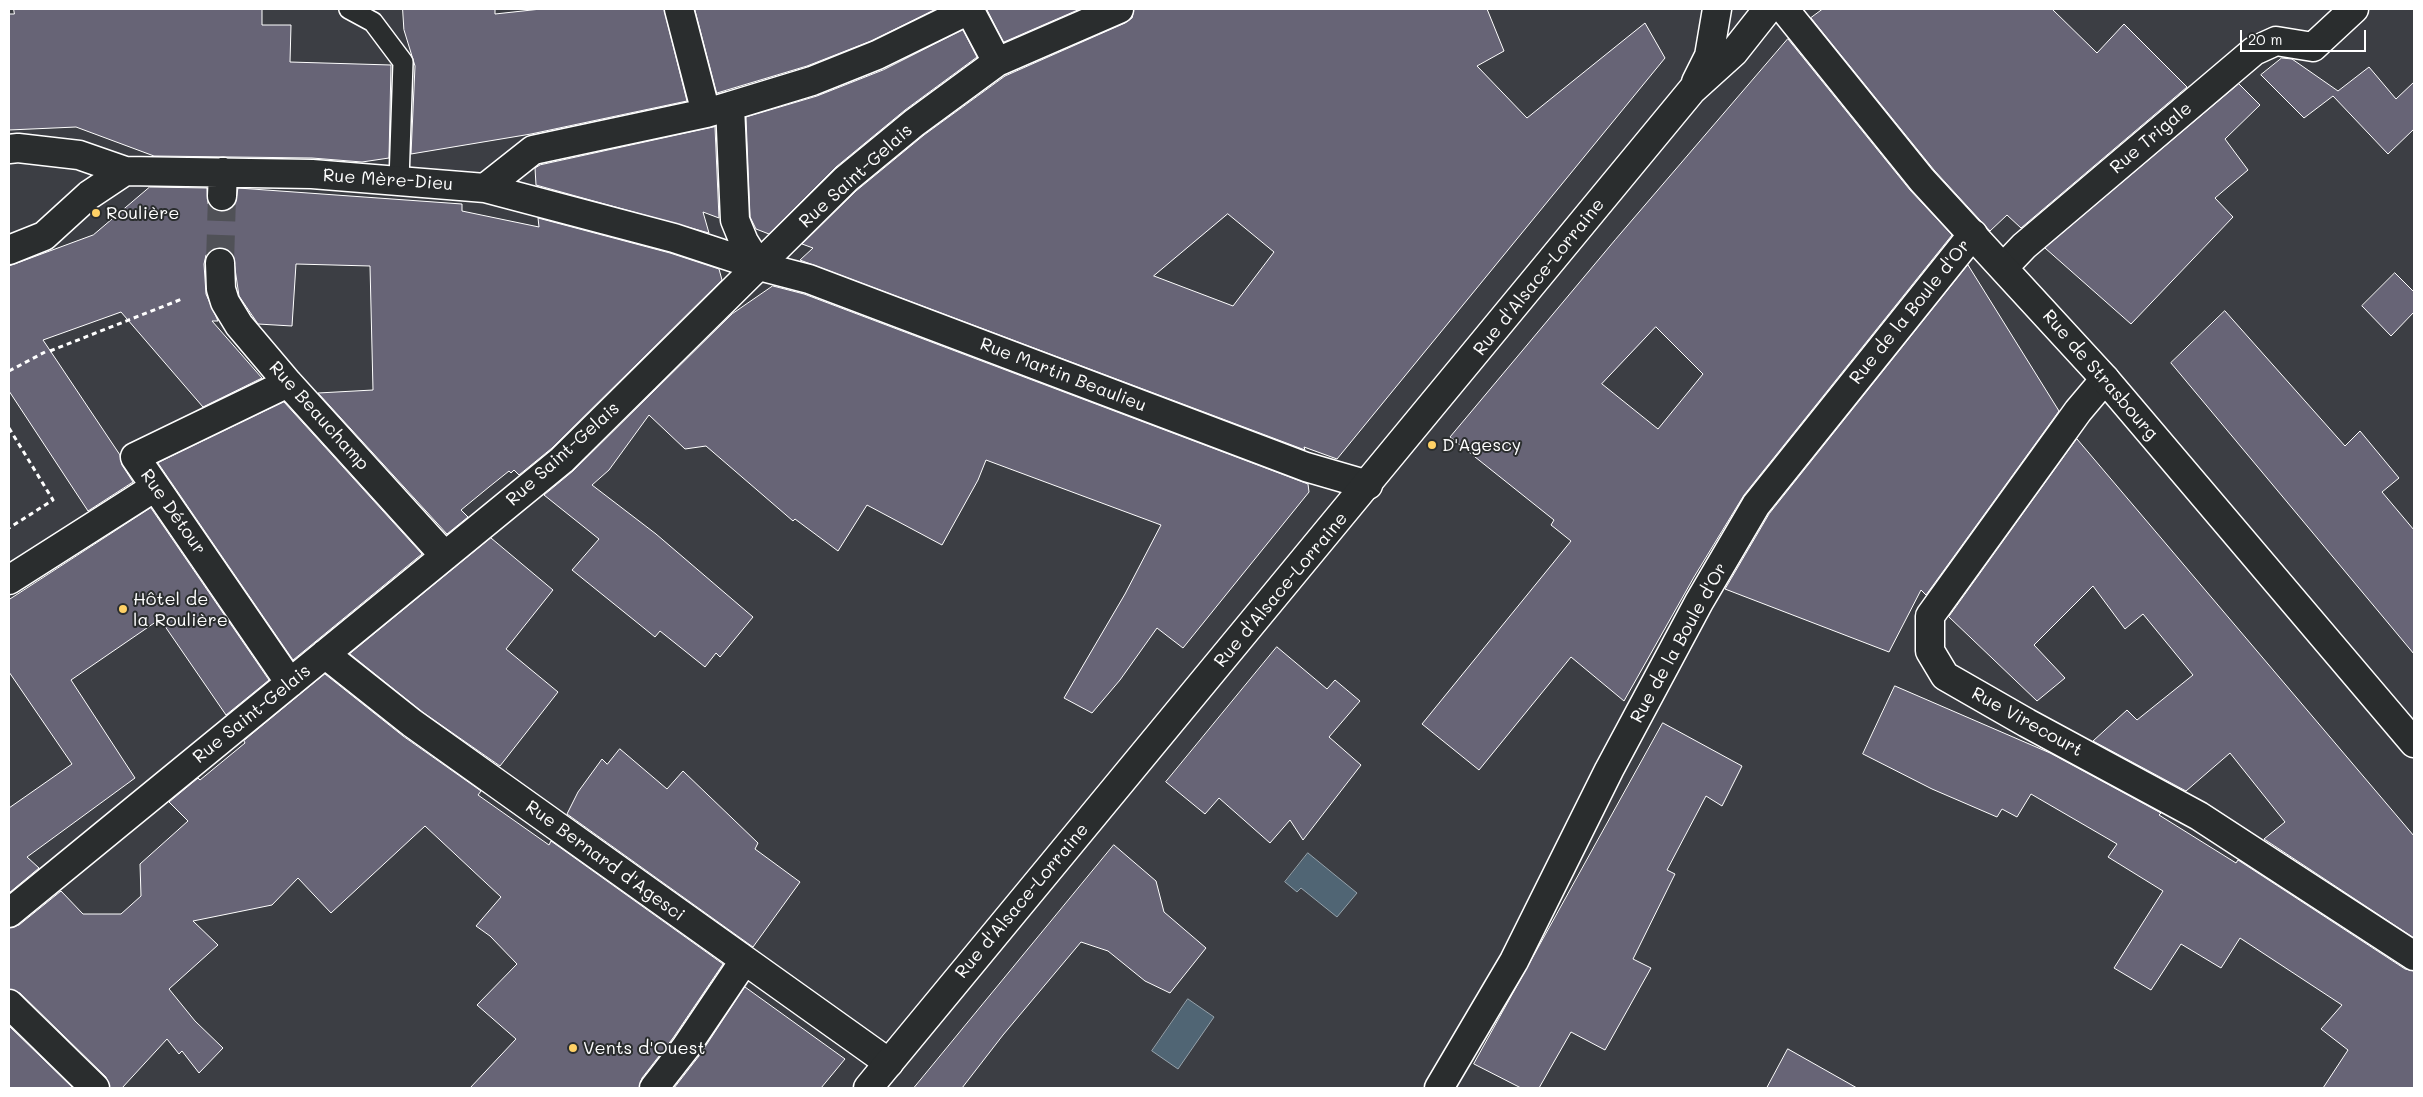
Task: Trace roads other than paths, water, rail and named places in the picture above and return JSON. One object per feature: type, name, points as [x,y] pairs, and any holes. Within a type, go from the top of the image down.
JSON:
[{"type":"street","points":[[679,9],[718,109],[736,220],[744,242],[759,266]]},
{"type":"street","points":[[485,188],[533,150],[718,109],[812,81],[869,58],[969,9],[997,62]]},
{"type":"street","name":"Rue Saint-Gelais","points":[[9,913],[562,460],[846,180],[947,98],[997,62],[1119,9]]},
{"type":"street","points":[[1692,90],[1709,56],[1718,9]]},
{"type":"street","points":[[1692,90],[1734,52],[1768,9]]},
{"type":"street","name":"Rue de Strasbourg","points":[[1784,9],[1922,180],[2105,379],[2414,743]]},
{"type":"street","name":"Rue Trigale","points":[[2004,267],[2024,246],[2254,51],[2276,41],[2313,47],[2354,9]]},
{"type":"street","name":"Rue d'Alsace-Lorraine","points":[[868,1088],[1368,485],[1692,90]]},
{"type":"street","name":"Rue Mère-Dieu","points":[[9,149],[18,148],[79,155],[125,172],[223,184],[312,174],[485,188],[666,236],[759,266]]},
{"type":"street","points":[[9,250],[44,236],[89,195],[125,172]]},
{"type":"street","name":"Rue de la Boule d'Or","points":[[1440,1088],[1514,961],[1609,770],[1699,602],[1756,506],[1973,234]]},
{"type":"street","name":"Rue Beauchamp","points":[[220,263],[221,289],[225,302],[239,325],[288,383],[445,556]]},
{"type":"street","name":"Rue Martin Beaulieu","points":[[759,266],[809,279],[1306,468],[1368,485]]},
{"type":"street","name":"Rue Virecourt","points":[[2105,379],[2078,411],[1930,616],[1930,651],[1945,676],[2027,723],[2199,816],[2414,956]]},
{"type":"street","name":"Rue Détour","points":[[288,383],[135,457],[290,683]]},
{"type":"street","points":[[9,580],[155,487]]},
{"type":"street","name":"Rue Bernard d'Agesci","points":[[325,654],[412,723],[889,1063]]},
{"type":"street","points":[[654,1088],[686,1047],[744,961]]},
{"type":"street","points":[[9,1004],[95,1088]]},
{"type":"lane","points":[[349,9],[374,22],[403,62],[399,181]]},
{"type":"water","points":[[1308,853],[1357,893],[1337,917],[1301,888],[1297,892],[1285,882]]},
{"type":"water","points":[[1188,999],[1214,1017],[1178,1069],[1152,1051]]},
{"type":"tunnel","points":[[220,263],[222,196]]},
{"type":"place","name":"Roulière","points":[[96,213]]},
{"type":"place","name":"D'Agescy","points":[[1432,445]]},
{"type":"place","name":"Hôtel de la Roulière","points":[[123,609]]},
{"type":"place","name":"Vents d'Ouest","points":[[573,1048]]}]
